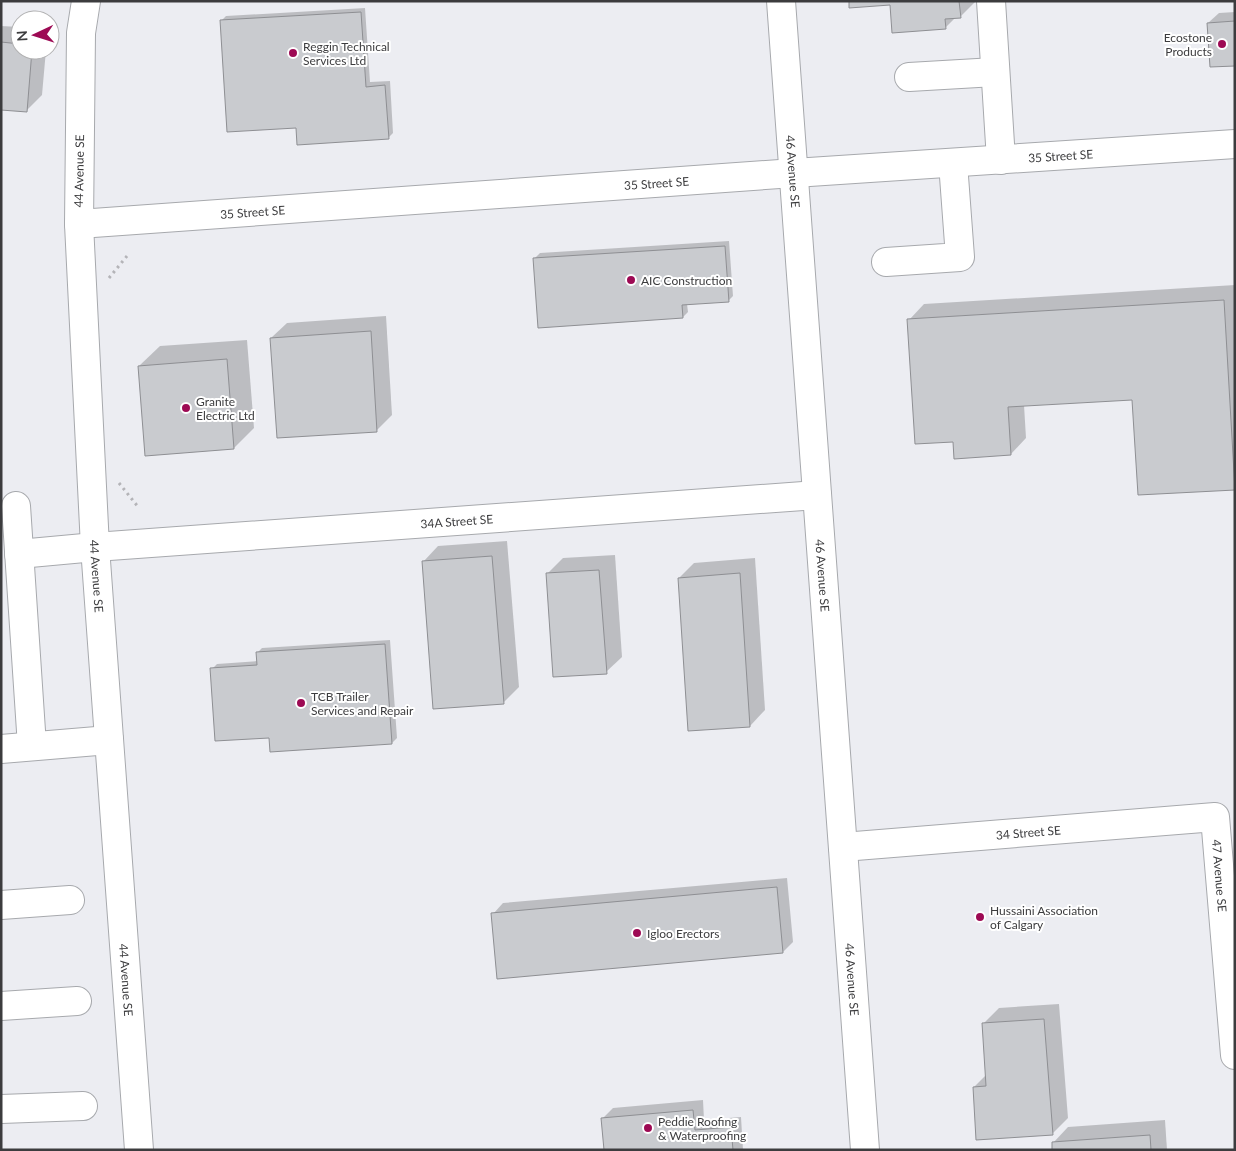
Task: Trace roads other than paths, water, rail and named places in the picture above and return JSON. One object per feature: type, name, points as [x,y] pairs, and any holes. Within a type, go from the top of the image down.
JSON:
[{"type":"street","name":"44 Avenue SE","points":[[86,1],[81,33],[79,224],[95,547],[140,1150]]},
{"type":"street","name":"46 Avenue SE","points":[[781,1],[865,1150]]},
{"type":"street","points":[[991,1],[1002,160]]},
{"type":"street","points":[[909,78],[995,72]]},
{"type":"street","name":"35 Street SE","points":[[79,224],[794,173],[1235,144]]},
{"type":"street","points":[[886,262],[960,257],[953,163]]},
{"type":"street","name":"34A Street SE","points":[[19,554],[817,495]]},
{"type":"street","points":[[16,506],[32,746]]},
{"type":"street","points":[[1,749],[109,740]]},
{"type":"street","name":"34 Street SE","points":[[843,847],[1215,818]]},
{"type":"street","name":"47 Avenue SE","points":[[1215,818],[1235,1055]]},
{"type":"street","points":[[1,905],[70,900]]},
{"type":"street","points":[[1,1006],[77,1002]]},
{"type":"street","points":[[1,1109],[83,1106]]},
{"type":"place","name":"Ecostone Products","points":[[1222,44]]},
{"type":"place","name":"Reggin Technical Services Ltd","points":[[293,53]]},
{"type":"place","name":"AIC Construction","points":[[631,280]]},
{"type":"place","name":"Granite Electric Ltd","points":[[186,408]]},
{"type":"place","name":"TCB Trailer Services and Repair","points":[[301,703]]},
{"type":"place","name":"Hussaini Association of Calgary","points":[[980,917]]},
{"type":"place","name":"Igloo Erectors","points":[[637,933]]},
{"type":"place","name":"Peddie Roofing & Waterproofing","points":[[648,1128]]}]
